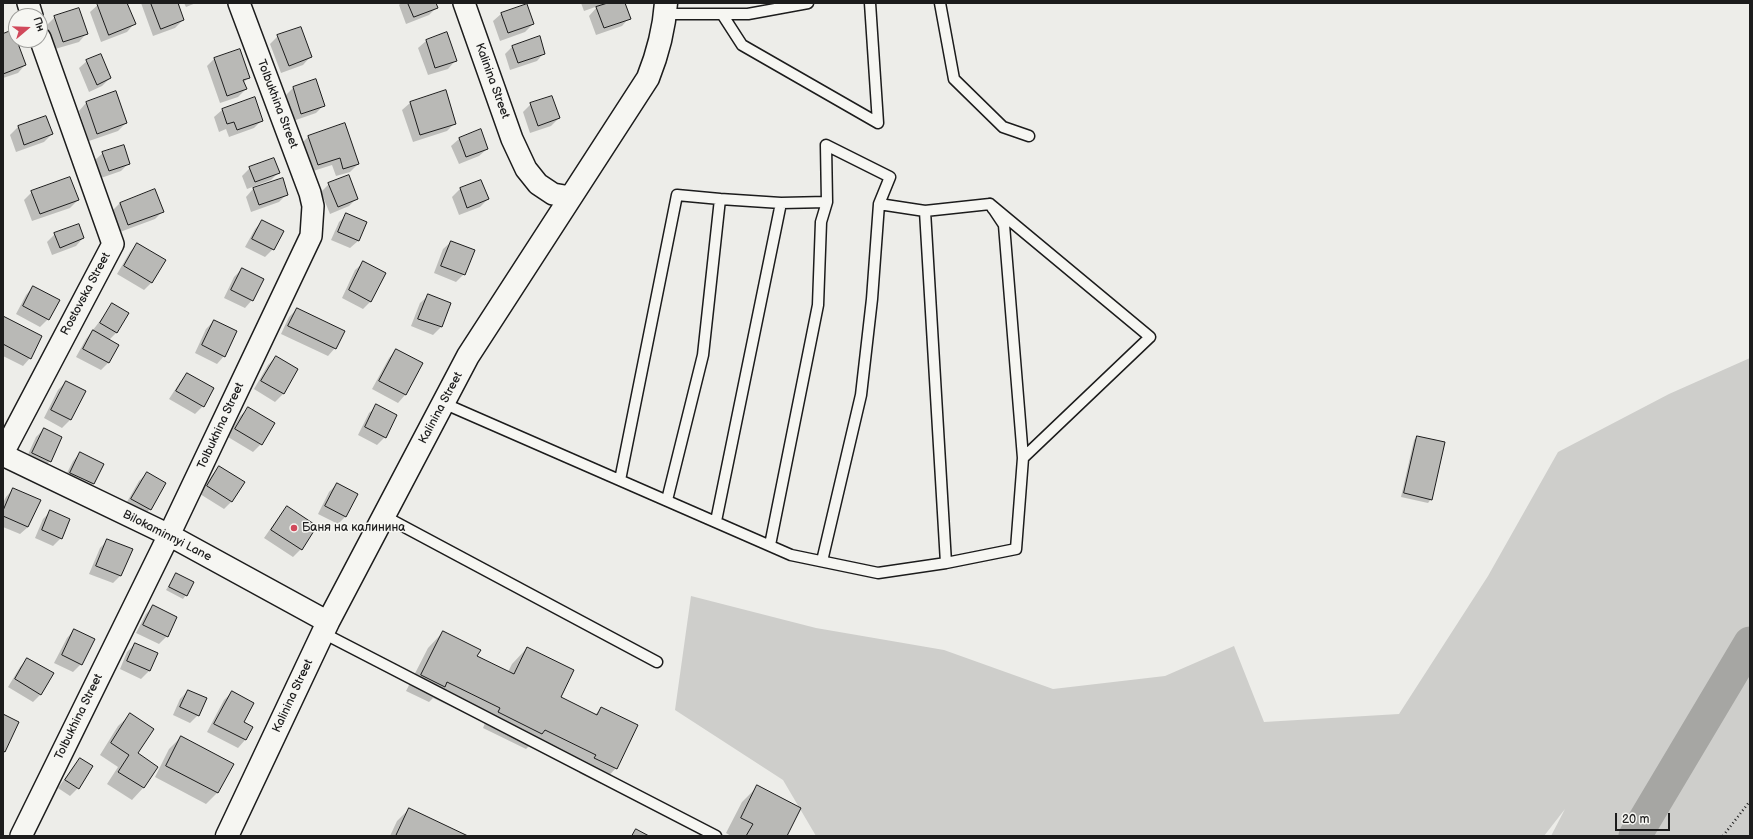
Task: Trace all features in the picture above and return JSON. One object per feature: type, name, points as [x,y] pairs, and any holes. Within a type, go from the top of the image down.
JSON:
[{"type":"street","name":"Tolbukhina Street","points":[[21,836],[169,535],[310,236],[313,221],[313,206],[310,193],[239,3]]},
{"type":"street","name":"Kalinina Street","points":[[226,836],[326,628],[468,356],[570,196],[553,194],[538,184],[526,169],[512,139],[464,3]]},
{"type":"street","points":[[570,196],[648,78],[658,52],[666,8]]},
{"type":"street","name":"Rostovska Street","points":[[3,454],[113,244],[44,48]]},
{"type":"street","name":"Bilokaminnyi Lane","points":[[3,454],[169,535],[326,628]]},
{"type":"lane","points":[[666,8],[722,14],[748,14],[808,3]]},
{"type":"lane","points":[[722,14],[742,45],[878,123],[870,3]]},
{"type":"lane","points":[[940,3],[954,79],[1003,127],[1029,136]]},
{"type":"lane","points":[[770,545],[818,305],[821,222],[827,202],[826,145],[890,177],[879,204],[872,299],[861,395],[822,561]]},
{"type":"lane","points":[[620,480],[676,195],[781,203],[827,202]]},
{"type":"lane","points":[[667,500],[703,354],[720,199]]},
{"type":"lane","points":[[716,521],[781,203]]},
{"type":"lane","points":[[879,204],[925,211],[990,204],[1150,337],[1023,458]]},
{"type":"lane","points":[[444,403],[791,555],[878,572],[946,563],[1016,549],[1023,458],[1004,225],[990,204]]},
{"type":"lane","points":[[925,211],[946,563]]},
{"type":"lane","points":[[384,516],[657,662]]},
{"type":"lane","points":[[326,628],[716,836]]},
{"type":"path","points":[[1723,836],[1750,801]]},
{"type":"shaded area","points":[[1750,358],[1750,836],[1551,836],[1565,809],[1544,836],[816,836],[783,780],[675,710],[691,596],[816,628],[944,650],[1053,689],[1165,676],[1234,646],[1264,722],[1399,714],[1488,576],[1558,452],[1669,394]]},
{"type":"building","points":[[97,3],[127,3],[136,24],[109,35]]},
{"type":"building","points":[[151,3],[178,3],[184,20],[161,29]]},
{"type":"building","points":[[408,3],[436,3],[438,8],[414,17]]},
{"type":"building","points":[[608,3],[625,3],[631,19],[604,28],[596,7]]},
{"type":"building","points":[[527,4],[534,24],[508,33],[501,13]]},
{"type":"building","points":[[79,8],[88,34],[63,42],[54,16]]},
{"type":"building","points":[[301,27],[312,57],[289,66],[277,35]]},
{"type":"building","points":[[8,32],[8,48],[20,48],[26,65],[3,74],[3,34]]},
{"type":"building","points":[[447,32],[457,61],[435,68],[426,40]]},
{"type":"building","points":[[540,36],[545,54],[518,63],[512,46]]},
{"type":"building","points":[[240,49],[250,78],[243,80],[247,89],[227,96],[214,58]]},
{"type":"building","points":[[101,54],[111,78],[97,85],[86,60]]},
{"type":"building","points":[[316,79],[325,106],[301,114],[293,87]]},
{"type":"building","points":[[446,90],[456,124],[420,135],[410,102]]},
{"type":"building","points":[[116,91],[127,123],[97,134],[86,102]]},
{"type":"building","points":[[552,96],[560,118],[538,126],[530,103]]},
{"type":"building","points":[[255,97],[263,121],[237,130],[234,122],[227,124],[222,109]]},
{"type":"building","points":[[46,116],[53,134],[24,145],[18,126]]},
{"type":"building","points":[[345,123],[359,164],[343,169],[340,158],[318,165],[308,136]]},
{"type":"building","points":[[481,129],[488,149],[466,157],[459,138]]},
{"type":"building","points":[[124,145],[130,164],[109,171],[102,152]]},
{"type":"building","points":[[274,158],[280,173],[255,182],[249,167]]},
{"type":"building","points":[[349,175],[358,199],[338,207],[328,183]]},
{"type":"building","points":[[70,177],[79,200],[40,214],[31,191]]},
{"type":"building","points":[[283,178],[288,195],[259,205],[253,188]]},
{"type":"building","points":[[481,180],[489,199],[467,208],[460,188]]},
{"type":"building","points":[[155,189],[164,212],[128,225],[120,203]]},
{"type":"building","points":[[346,213],[367,222],[359,241],[338,232]]},
{"type":"building","points":[[262,220],[284,231],[274,250],[252,239]]},
{"type":"building","points":[[79,224],[84,238],[60,248],[54,233]]},
{"type":"building","points":[[451,241],[475,250],[465,275],[441,266]]},
{"type":"building","points":[[137,243],[166,260],[152,283],[124,266]]},
{"type":"building","points":[[363,261],[386,273],[371,302],[349,290]]},
{"type":"building","points":[[242,268],[264,279],[253,301],[231,290]]},
{"type":"building","points":[[33,286],[60,300],[49,320],[23,306]]},
{"type":"building","points":[[428,294],[451,303],[442,327],[418,319]]},
{"type":"building","points":[[112,303],[129,313],[117,333],[100,323]]},
{"type":"building","points":[[297,308],[345,331],[336,349],[288,326]]},
{"type":"building","points":[[3,316],[42,336],[31,359],[3,344]]},
{"type":"building","points":[[214,320],[237,331],[225,357],[202,345]]},
{"type":"building","points":[[93,330],[119,345],[109,363],[83,349]]},
{"type":"building","points":[[396,349],[423,363],[406,395],[379,381]]},
{"type":"building","points":[[276,356],[298,369],[284,394],[261,381]]},
{"type":"building","points":[[187,373],[214,388],[204,407],[176,391]]},
{"type":"building","points":[[66,381],[86,391],[71,420],[51,410]]},
{"type":"building","points":[[376,404],[397,415],[386,438],[365,427]]},
{"type":"building","points":[[248,407],[275,423],[262,445],[235,429]]},
{"type":"building","points":[[44,428],[62,437],[51,462],[32,453]]},
{"type":"building","points":[[1417,436],[1445,442],[1432,500],[1404,493]]},
{"type":"building","points":[[80,452],[104,464],[94,484],[70,473]]},
{"type":"building","points":[[219,466],[245,482],[232,502],[207,486]]},
{"type":"building","points":[[147,472],[166,483],[151,510],[131,499]]},
{"type":"building","points":[[337,483],[358,494],[346,517],[325,506]]},
{"type":"building","points":[[13,488],[41,500],[28,527],[3,516],[3,511]]},
{"type":"building","name":"Баня на калинина","points":[[287,506],[317,526],[302,550],[271,530]]},
{"type":"building","points":[[50,510],[70,519],[62,539],[42,530]]},
{"type":"building","points":[[107,539],[133,549],[121,576],[96,566]]},
{"type":"building","points":[[176,573],[194,582],[187,596],[169,587]]},
{"type":"building","points":[[153,605],[177,617],[168,637],[143,625]]},
{"type":"building","points":[[74,629],[95,639],[82,665],[62,655]]},
{"type":"building","points":[[443,631],[481,650],[477,656],[514,674],[527,647],[574,670],[561,697],[597,715],[601,707],[638,725],[617,769],[594,758],[596,755],[545,730],[542,734],[498,712],[500,708],[447,682],[445,687],[421,675]]},
{"type":"building","points":[[135,643],[158,653],[150,671],[127,661]]},
{"type":"building","points":[[27,658],[54,673],[41,695],[15,679]]},
{"type":"building","points":[[188,690],[207,698],[199,716],[180,707]]},
{"type":"building","points":[[232,691],[254,703],[244,722],[253,727],[246,740],[214,724]]},
{"type":"building","points":[[130,713],[154,729],[138,753],[158,767],[144,788],[118,772],[129,755],[111,743]]},
{"type":"building","points":[[3,714],[19,722],[5,752],[3,751]]},
{"type":"building","points":[[181,736],[234,764],[218,793],[166,766]]},
{"type":"building","points":[[80,758],[93,766],[79,789],[65,780]]},
{"type":"building","points":[[757,785],[801,808],[787,836],[746,836],[753,824],[741,818]]},
{"type":"building","points":[[409,808],[468,836],[396,836]]},
{"type":"building","points":[[636,829],[649,836],[632,836]]},
{"type":"waterway","points":[[1635,836],[1750,643]]},
{"type":"place","name":"Баня на калинина","points":[[294,528]]}]
